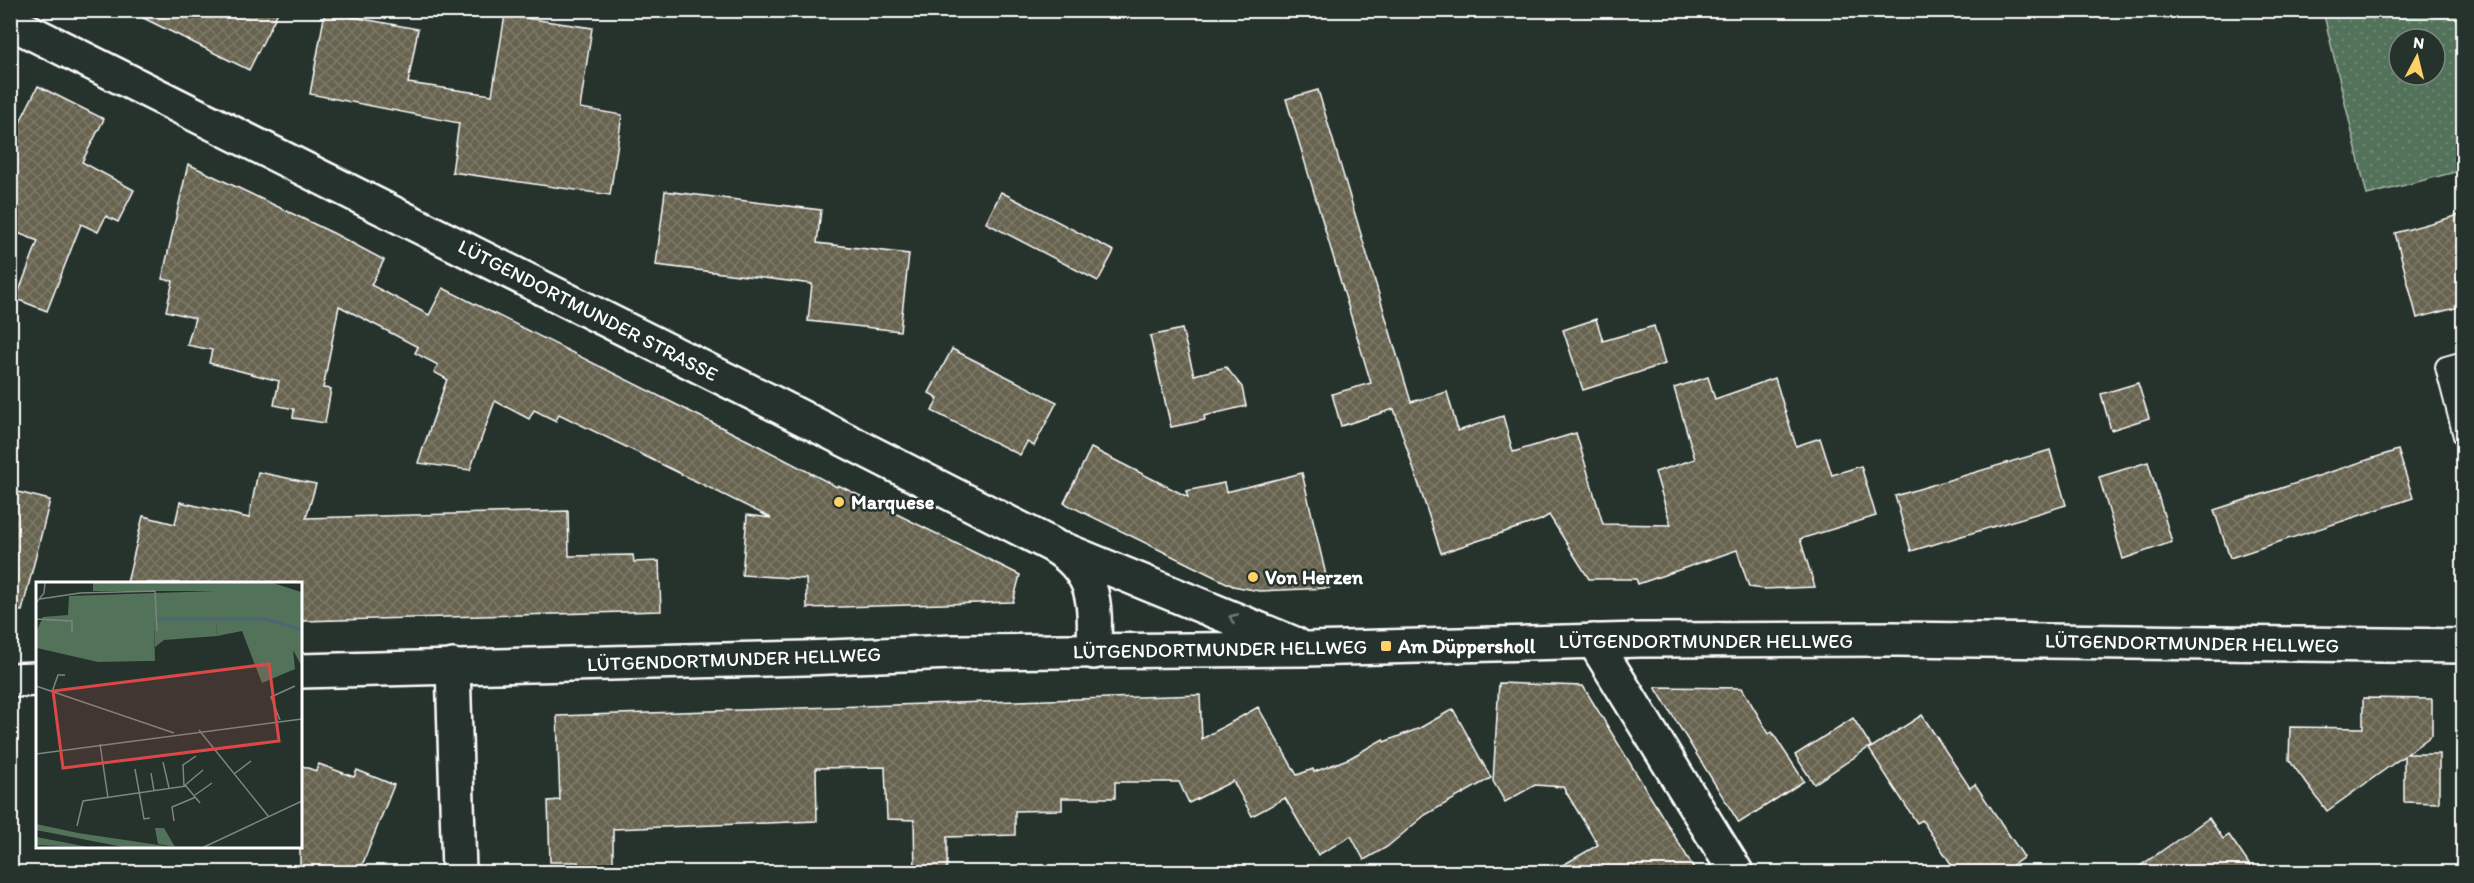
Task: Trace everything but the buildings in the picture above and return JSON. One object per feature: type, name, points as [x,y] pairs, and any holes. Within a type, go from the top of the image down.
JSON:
[{"type":"main road","name":"LÜTGENDORTMUNDER STRASSE","points":[[10,22],[1052,545],[1069,555],[1081,568],[1089,583],[1095,611],[1094,652]]},
{"type":"main road","points":[[1052,545],[1306,649]]},
{"type":"main road","name":"LÜTGENDORTMUNDER HELLWEG","points":[[302,671],[953,652],[1306,649],[1594,641],[1892,639],[2463,646]]},
{"type":"main road","points":[[1594,641],[1736,873]]},
{"type":"main road","points":[[453,666],[459,873]]},
{"type":"main road","points":[[10,680],[36,679]]},
{"type":"lane","points":[[2463,362],[2446,367],[2463,436]]},
{"type":"green space","points":[[2323,11],[2463,11],[2463,170],[2367,195]]},
{"type":"place","name":"Marquese","points":[[839,502]]},
{"type":"place","name":"Von Herzen","points":[[1253,577]]},
{"type":"place","name":"Am Düppersholl","points":[[1386,646]]}]
